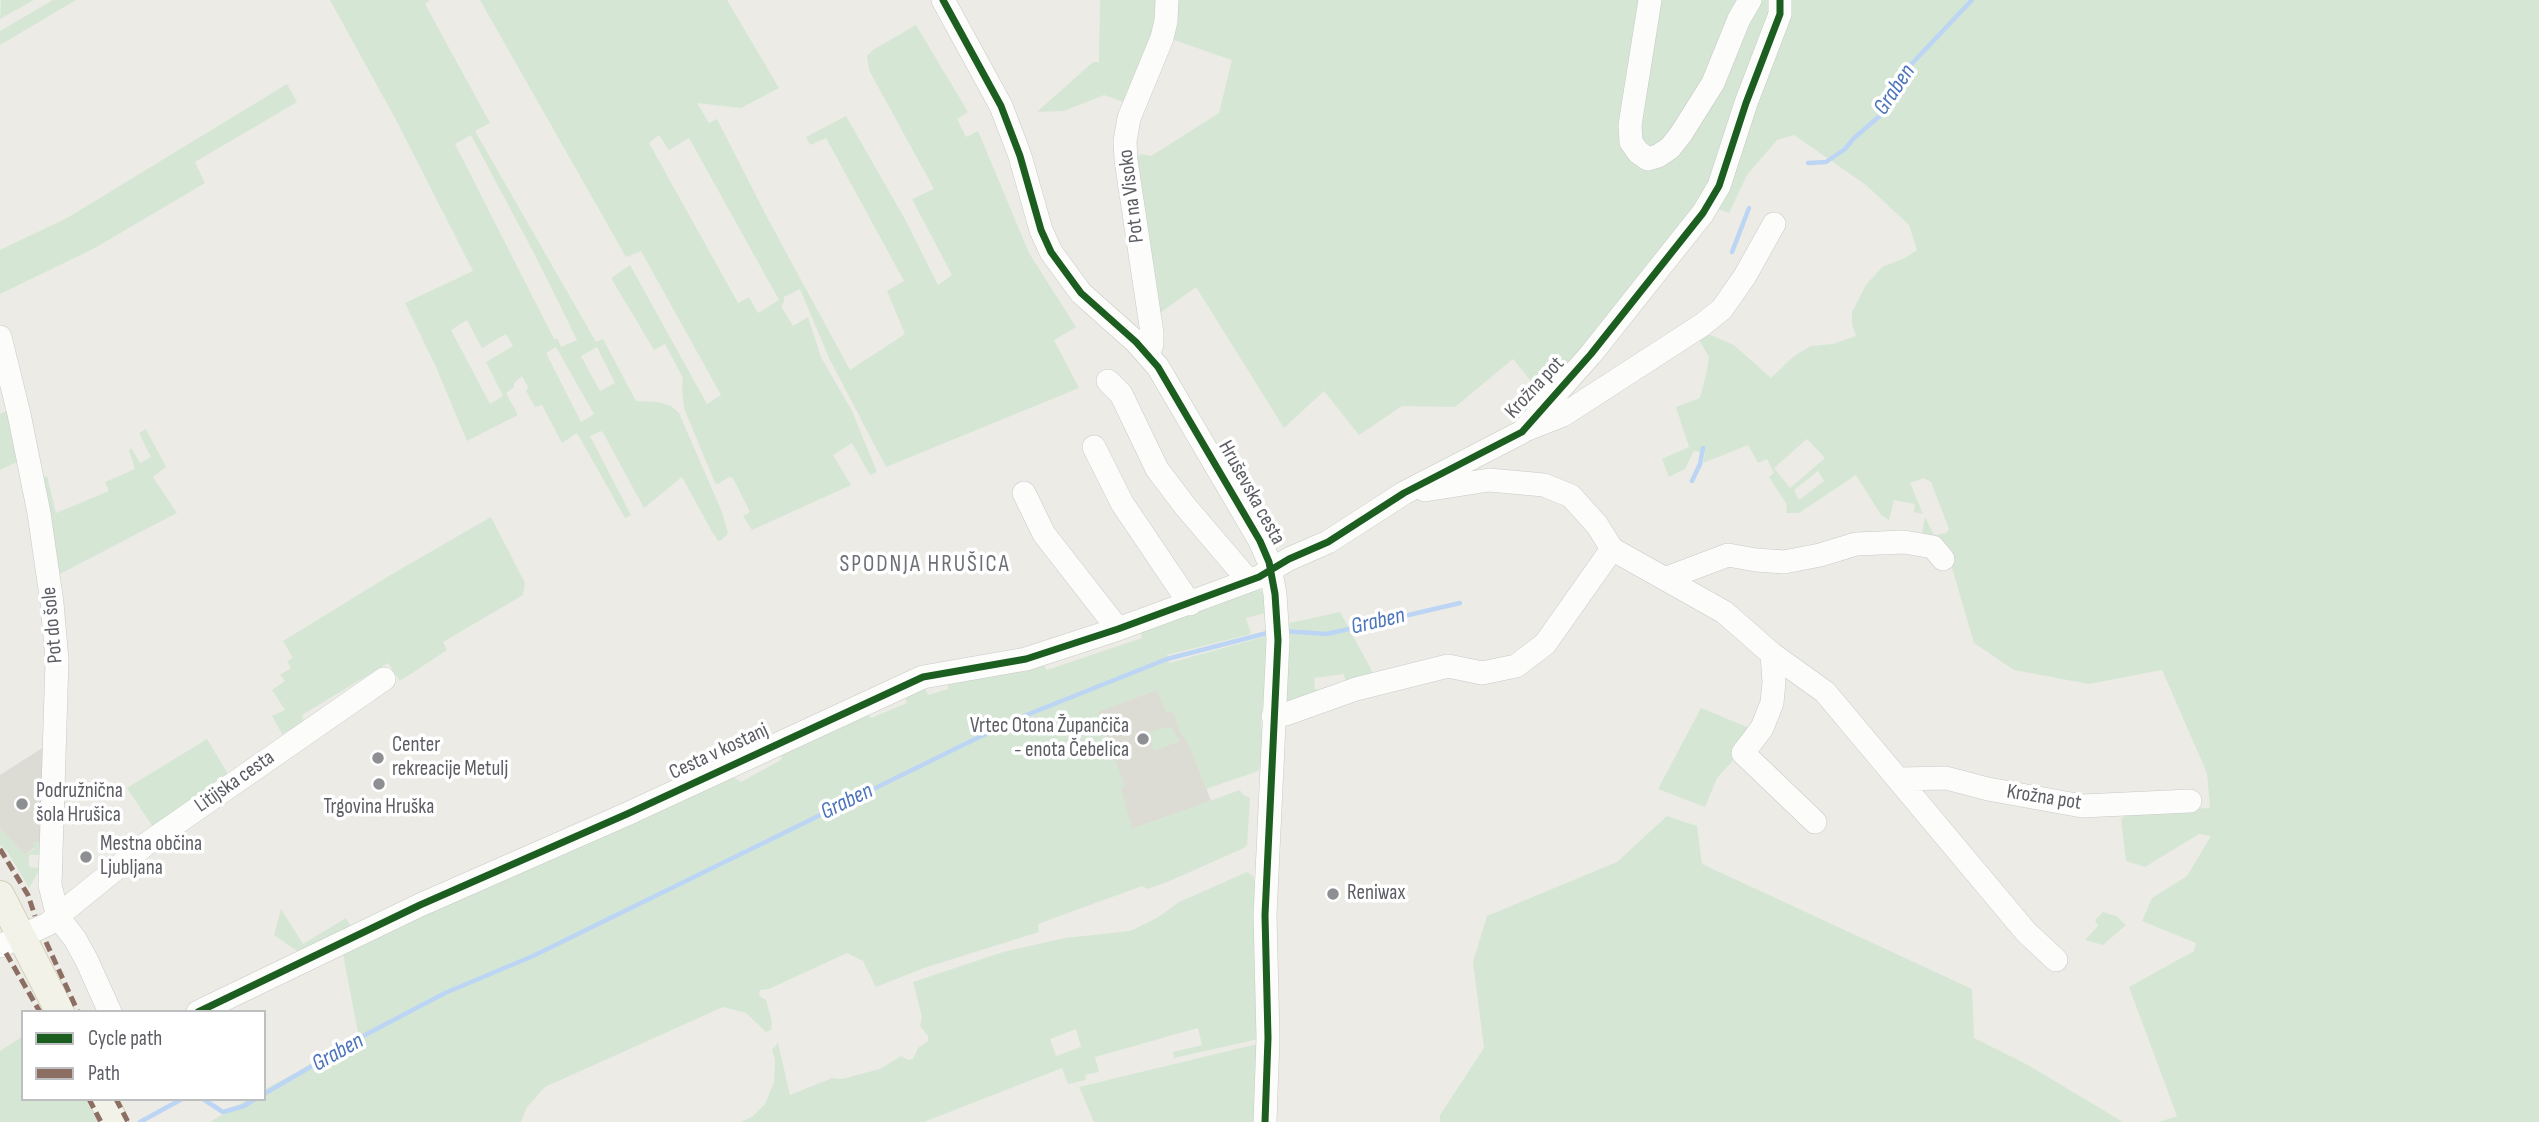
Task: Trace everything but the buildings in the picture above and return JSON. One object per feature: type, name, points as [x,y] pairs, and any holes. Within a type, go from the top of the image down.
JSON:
[{"type":"main road","points":[[0,895],[11,941],[59,1010]]},
{"type":"main road","points":[[104,1101],[114,1122]]},
{"type":"street","name":"Hruševska cesta","points":[[943,0],[1001,106],[1020,156],[1036,215],[1051,252],[1081,293],[1148,355],[1174,391],[1260,541],[1271,570],[1278,633],[1265,915],[1268,1038],[1265,1122]]},
{"type":"street","name":"Pot na Visoko","points":[[1148,355],[1152,333],[1125,141],[1134,106],[1162,38],[1167,0]]},
{"type":"street","points":[[1650,0],[1630,125],[1631,142],[1638,152],[1648,159],[1670,148],[1688,123],[1713,83],[1739,19],[1750,0]]},
{"type":"street","name":"Krožna pot","points":[[1522,432],[1591,354],[1703,213],[1719,186],[1746,103],[1780,14],[1780,0]]},
{"type":"street","name":"Krožna pot","points":[[1271,570],[1328,542],[1404,494],[1522,432],[1563,415],[1702,325],[1722,309],[1738,287],[1774,224]]},
{"type":"street","name":"Pot do šole","points":[[0,337],[39,513],[52,603],[57,660],[50,885],[58,917]]},
{"type":"street","points":[[1108,381],[1121,394],[1157,469],[1248,580]]},
{"type":"street","points":[[1094,447],[1122,503],[1190,604]]},
{"type":"street","name":"Krožna pot","points":[[1404,494],[1489,480],[1544,485],[1571,496],[1597,524],[1612,549],[1724,612],[1772,654],[1825,692],[2026,932],[2056,960]]},
{"type":"street","points":[[1024,493],[1044,534],[1118,629]]},
{"type":"street","points":[[1667,578],[1728,555],[1784,562],[1856,544],[1904,542],[1933,547],[1943,559]]},
{"type":"street","points":[[1273,716],[1286,714],[1356,689],[1448,666],[1482,673],[1516,667],[1545,644],[1612,549]]},
{"type":"street","name":"Cesta v kostanj","points":[[202,1010],[433,899],[627,814],[923,677],[1026,659],[1190,604],[1271,570]]},
{"type":"street","points":[[1772,654],[1772,703],[1762,728],[1742,753],[1815,822]]},
{"type":"street","name":"Litijska cesta","points":[[58,917],[145,845],[384,679]]},
{"type":"street","name":"Krožna pot","points":[[1900,779],[1946,778],[1988,789],[2082,806],[2190,801]]},
{"type":"street","points":[[11,941],[58,917],[75,939],[109,1010]]},
{"type":"shaded area","name":"Vrtec Otona Župančiča - enota Čebelica","points":[[1162,666],[1211,801],[1129,830],[1082,698]]},
{"type":"shaded area","name":"Podružnična šola Hrušica","points":[[47,745],[42,841],[25,855],[0,829],[0,775]]},
{"type":"green space","points":[[1,0],[34,0],[0,19]]},
{"type":"green space","points":[[53,0],[76,0],[0,45],[0,31]]},
{"type":"green space","points":[[330,0],[430,0],[425,4],[490,123],[475,131],[596,342],[603,339],[636,401],[658,402],[671,406],[679,413],[722,512],[728,533],[722,540],[718,541],[711,530],[682,477],[644,508],[602,431],[590,436],[631,515],[625,518],[577,433],[562,443],[542,405],[535,407],[526,391],[528,387],[522,376],[506,393],[518,415],[467,441],[405,303],[473,271],[396,120]],"holes":[[[471,135],[577,340],[561,347],[558,339],[554,339],[455,144]],[[467,320],[482,348],[506,334],[513,346],[486,362],[503,396],[490,404],[451,330]],[[556,347],[594,414],[581,422],[546,353]],[[597,347],[615,383],[600,391],[581,356]]]},
{"type":"green space","points":[[480,0],[727,0],[779,88],[741,108],[697,103],[709,123],[717,119],[850,370],[905,334],[887,291],[904,281],[826,138],[810,145],[806,137],[846,116],[906,221],[938,285],[952,275],[912,199],[934,189],[868,64],[867,56],[873,50],[916,25],[968,112],[957,119],[966,137],[978,131],[1029,253],[1076,327],[1054,340],[1079,388],[886,467],[829,358],[800,289],[784,297],[781,306],[793,326],[808,317],[821,357],[852,411],[877,472],[870,475],[852,443],[833,455],[851,485],[752,530],[743,516],[750,512],[733,478],[715,483],[684,408],[683,378],[665,344],[654,350],[611,278],[630,265],[707,404],[721,395],[641,251],[626,257]],"holes":[[[659,135],[669,150],[689,138],[779,300],[758,313],[749,297],[738,303],[649,143]]]},
{"type":"green space","points":[[1100,0],[1156,0],[1154,24],[1161,28],[1129,104],[1104,95],[1064,111],[1037,112],[1093,62],[1099,62]]},
{"type":"green space","points":[[1175,0],[2539,0],[2539,1122],[2159,1122],[2177,1116],[2129,987],[2194,951],[2196,943],[2142,921],[2152,898],[2187,876],[2211,836],[2199,834],[2145,867],[2126,861],[2121,819],[2131,811],[2210,808],[2207,773],[2162,670],[2089,684],[2014,670],[1974,643],[1950,561],[1920,544],[1925,517],[1934,535],[1946,533],[1949,529],[1931,482],[1924,478],[1910,483],[1923,514],[1914,512],[1915,504],[1894,500],[1889,520],[1881,515],[1856,475],[1799,513],[1786,513],[1787,505],[1769,477],[1774,473],[1767,459],[1758,463],[1748,445],[1703,463],[1705,453],[1694,451],[1685,469],[1669,477],[1662,459],[1689,447],[1676,407],[1700,398],[1707,370],[1709,357],[1696,335],[1711,335],[1734,345],[1771,378],[1794,356],[1811,346],[1833,344],[1856,336],[1852,325],[1852,312],[1866,285],[1882,267],[1917,250],[1909,225],[1866,185],[1794,135],[1777,140],[1747,175],[1729,213],[1718,209],[1711,198],[1544,397],[1513,359],[1455,407],[1402,406],[1359,435],[1324,391],[1284,428],[1196,287],[1156,316],[1132,165],[1140,154],[1151,156],[1219,113],[1232,60],[1168,38]],"holes":[[[1807,439],[1825,458],[1790,488],[1774,468]],[[1818,471],[1824,481],[1799,500],[1794,490]]]},
{"type":"green space","points":[[287,84],[297,102],[195,162],[205,183],[95,248],[0,294],[0,250],[67,218]]},
{"type":"green space","points":[[18,406],[30,456],[0,470],[0,414]]},
{"type":"green space","points":[[146,429],[166,467],[153,477],[177,513],[56,576],[42,478],[47,476],[56,513],[109,491],[105,482],[135,469],[129,450],[132,449],[140,463],[151,457],[139,433]]},
{"type":"green space","points":[[491,517],[525,583],[523,595],[443,642],[447,650],[400,681],[388,663],[302,715],[304,722],[282,734],[272,716],[285,710],[272,690],[285,681],[280,675],[291,668],[287,661],[293,658],[283,641]]},
{"type":"green space","points":[[1257,587],[1267,597],[1269,612],[1246,618],[1251,634],[1167,655],[1169,663],[1267,636],[1270,641],[1261,722],[1264,762],[1258,771],[1206,789],[1173,711],[1166,713],[1157,690],[1098,712],[1125,786],[1121,788],[1132,829],[1240,790],[1250,798],[1247,845],[1244,848],[1165,883],[1147,889],[1142,886],[1038,924],[1039,932],[924,968],[876,987],[863,961],[847,953],[769,989],[760,990],[759,996],[766,1000],[772,1022],[771,1030],[766,1032],[746,1013],[723,1007],[545,1087],[527,1107],[521,1122],[210,1122],[245,1101],[266,1101],[266,1089],[359,1038],[343,954],[364,941],[733,777],[741,782],[781,760],[783,752],[864,710],[871,718],[907,703],[902,692],[924,686],[928,695],[948,689],[948,681],[1041,661],[1047,670],[1142,638],[1140,630]]},
{"type":"green space","points":[[1340,612],[1379,684],[1285,705],[1289,623]],"holes":[[[1344,674],[1346,685],[1315,690],[1314,678]]]},
{"type":"green space","points":[[1701,708],[1759,732],[1717,778],[1705,807],[1658,789]]},
{"type":"green space","points":[[1172,728],[1180,741],[1154,751],[1147,733]]},
{"type":"green space","points":[[207,739],[231,779],[155,830],[127,788]]},
{"type":"green space","points":[[1667,816],[1697,826],[1702,864],[1972,989],[1974,1038],[2028,1065],[2123,1122],[1440,1122],[1440,1115],[1484,1048],[1473,962],[1487,916],[1617,862]]},
{"type":"green space","points":[[0,829],[25,855],[34,849],[33,842],[42,841],[41,855],[29,855],[29,867],[40,868],[29,888],[7,851],[0,845]]},
{"type":"green space","points":[[1247,872],[1253,876],[1256,887],[1259,1039],[1174,1058],[1173,1052],[1202,1045],[1198,1028],[1095,1057],[1099,1072],[1085,1075],[1086,1080],[1068,1084],[1062,1068],[924,1122],[740,1122],[752,1117],[765,1104],[774,1082],[775,1059],[772,1050],[778,1043],[790,1095],[832,1078],[842,1079],[880,1069],[901,1056],[908,1060],[913,1059],[918,1048],[928,1041],[928,1036],[920,1026],[922,1017],[913,982],[1003,952],[1065,938],[1130,931],[1157,918],[1179,902]],"holes":[[[1076,1029],[1081,1047],[1056,1056],[1050,1039]]]},
{"type":"green space","points":[[281,909],[303,944],[346,918],[352,929],[303,955],[274,935]]},
{"type":"green space","points":[[2103,912],[2116,916],[2126,925],[2103,945],[2085,940],[2098,926],[2095,920]]},
{"type":"green space","points":[[21,1037],[21,1101],[87,1101],[97,1122],[0,1122],[0,1051]]},
{"type":"green space","points":[[1257,1044],[1257,1122],[1094,1122],[1079,1087]]},
{"type":"waterway","name":"Graben","points":[[1808,163],[1826,162],[1845,149],[1881,115],[1890,90],[1903,73],[1972,0]]},
{"type":"waterway","name":"Graben","points":[[1732,252],[1749,208]]},
{"type":"waterway","name":"Graben","points":[[1692,481],[1700,464],[1703,448]]},
{"type":"waterway","name":"Graben","points":[[1283,631],[1327,634],[1460,603]]},
{"type":"waterway","name":"Graben","points":[[266,1093],[365,1035],[445,993],[533,956],[1014,720],[1167,659],[1271,632]]},
{"type":"waterway","name":"Graben","points":[[140,1122],[178,1101]]},
{"type":"waterway","name":"Graben","points":[[206,1101],[223,1112],[252,1101]]},
{"type":"marked path","points":[[0,849],[28,895],[35,916]]},
{"type":"marked path","points":[[46,942],[77,1010]]},
{"type":"marked path","points":[[6,953],[39,1010]]},
{"type":"marked path","points":[[90,1101],[101,1122]]},
{"type":"marked path","points":[[117,1101],[128,1122]]},
{"type":"cycle path","points":[[943,0],[1001,106],[1020,156],[1041,230],[1051,252],[1081,293],[1136,342],[1158,367],[1260,541],[1269,562],[1275,594],[1278,640],[1265,915],[1268,1038],[1265,1122]]},
{"type":"cycle path","points":[[202,1010],[420,905],[627,814],[923,677],[1026,659],[1118,629],[1259,577],[1289,559],[1328,542],[1404,493],[1522,432],[1591,354],[1703,213],[1719,186],[1746,103],[1780,14],[1780,0]]},
{"type":"place","name":"Vrtec Otona Župančiča - enota Čebelica","points":[[1143,739]]},
{"type":"place","name":"Center rekreacije Metulj","points":[[378,758]]},
{"type":"place","name":"Trgovina Hruška","points":[[379,784]]},
{"type":"place","name":"Podružnična šola Hrušica","points":[[22,804]]},
{"type":"place","name":"Mestna občina Ljubljana","points":[[86,857]]},
{"type":"place","name":"Reniwax","points":[[1333,894]]},
{"type":"district","name":"SPODNJA HRUŠICA","points":[[925,565]]}]
